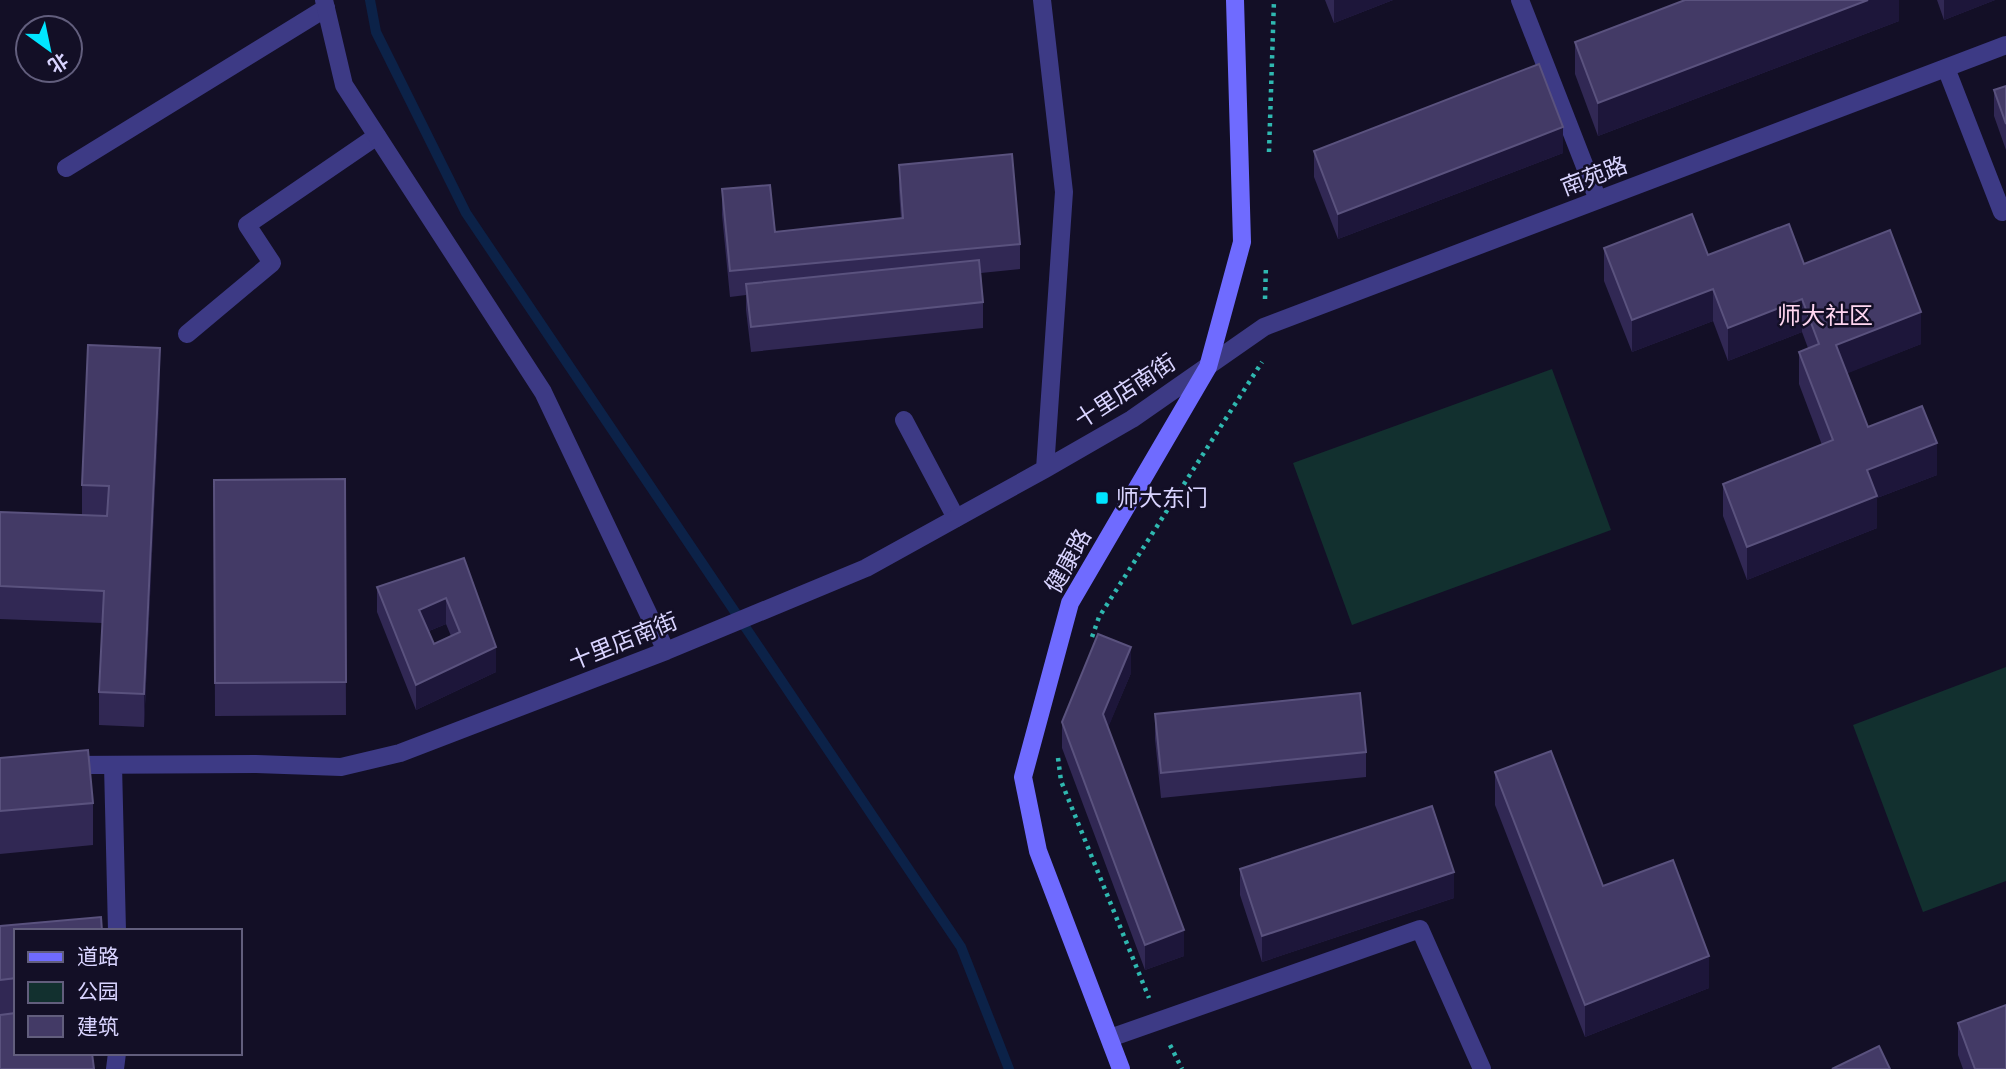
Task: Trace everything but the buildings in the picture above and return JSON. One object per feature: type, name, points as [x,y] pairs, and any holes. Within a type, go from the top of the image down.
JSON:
[{"type":"main road","name":"健康路","points":[[1121,1069],[1038,851],[1023,777],[1070,603],[1208,367],[1242,242],[1234,0]]},
{"type":"street","points":[[1042,0],[1064,192],[1045,469]]},
{"type":"street","points":[[1520,0],[1598,200]]},
{"type":"street","points":[[66,168],[325,4],[344,85],[543,392],[666,651]]},
{"type":"street","name":"南苑路","points":[[1208,367],[1264,327],[2006,45]]},
{"type":"street","points":[[1945,68],[2005,214]]},
{"type":"street","points":[[187,334],[272,262],[247,225],[377,136]]},
{"type":"street","name":"十里店南街","points":[[50,765],[341,766],[400,753],[666,651],[866,568],[1132,419],[1208,367]]},
{"type":"street","points":[[904,420],[956,518]]},
{"type":"street","points":[[113,765],[117,929]]},
{"type":"street","points":[[1110,1038],[1420,929],[1482,1069]]},
{"type":"path","points":[[1269,164],[1274,0]]},
{"type":"path","points":[[1090,642],[1098,617],[1272,347],[1264,327],[1266,259]]},
{"type":"path","points":[[1057,755],[1061,781],[1158,1022],[1182,1069]]},
{"type":"green space","points":[[1552,369],[1611,530],[1352,625],[1293,463]]},
{"type":"green space","points":[[2006,667],[2006,881],[1923,912],[1853,725]]},
{"type":"waterway","points":[[370,0],[376,32],[466,213],[961,947],[1009,1069]]},
{"type":"place","name":"师大东门","points":[[1102,498]]},
{"type":"district","name":"师大社区","points":[[1825,316]]}]
